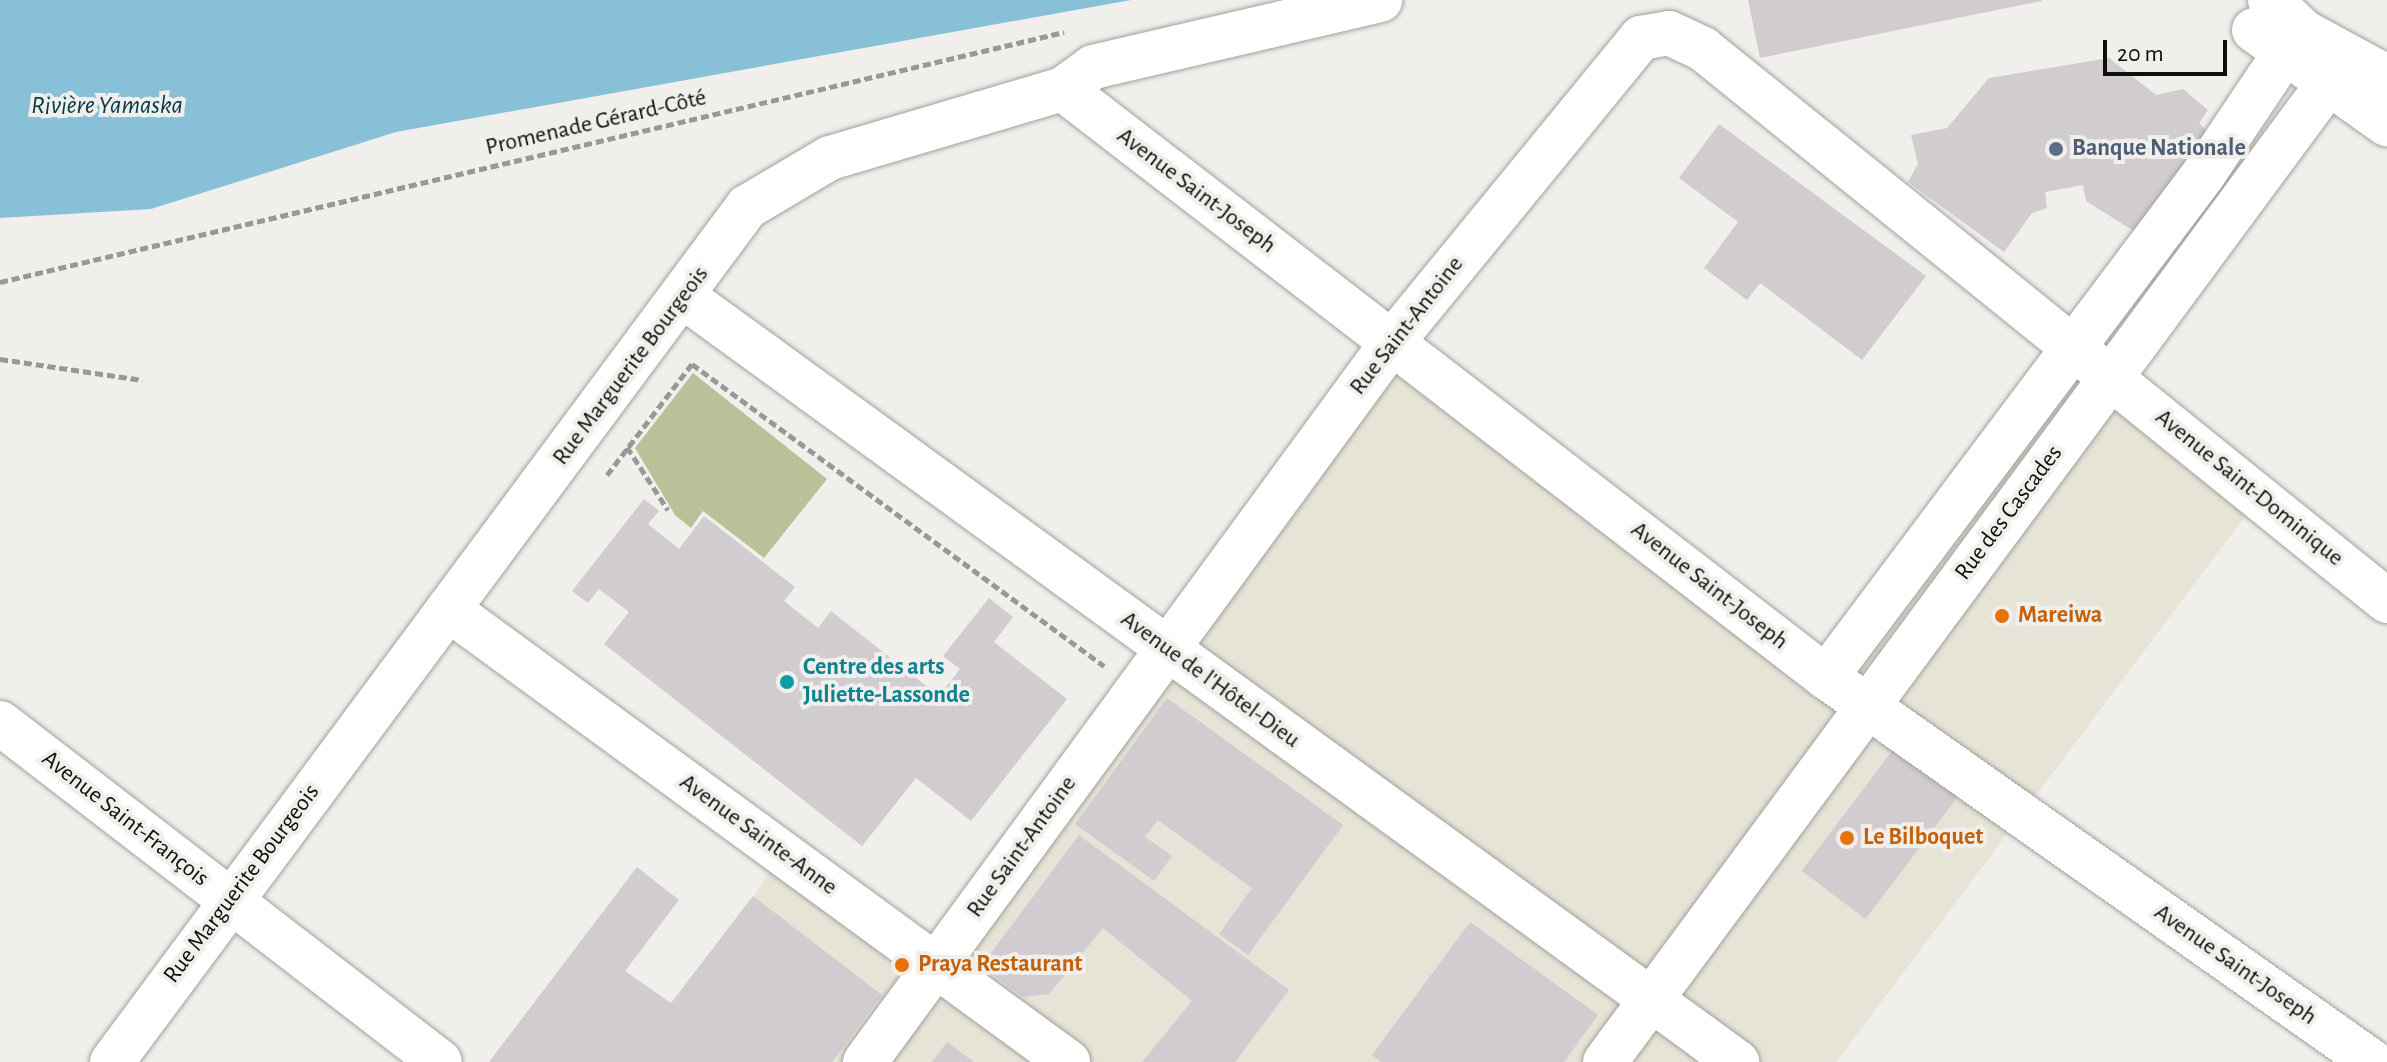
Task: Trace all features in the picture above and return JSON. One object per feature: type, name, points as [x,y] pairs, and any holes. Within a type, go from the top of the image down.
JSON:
[{"type":"street","name":"Rue Marguerite Bourgeois","points":[[112,1062],[229,899],[684,297],[747,207],[830,158],[1063,89],[1093,67],[1380,0]]},
{"type":"street","name":"Rue Saint-Antoine","points":[[865,1062],[1393,341],[1622,54],[1641,38],[1669,33],[1703,49],[2111,375]]},
{"type":"street","points":[[2285,34],[2387,77]]},
{"type":"street","points":[[2285,34],[2387,124]]},
{"type":"street","name":"Rue des Cascades","points":[[1826,677],[2250,107],[2285,34]]},
{"type":"street","name":"Rue des Cascades","points":[[1605,1062],[2111,375],[2285,34]]},
{"type":"street","name":"Avenue Saint-Joseph","points":[[1063,89],[1826,677],[2370,1062]]},
{"type":"street","name":"Avenue de l'Hôtel-Dieu","points":[[684,297],[1652,997],[1737,1062]]},
{"type":"street","name":"Avenue Saint-Dominique","points":[[2111,375],[2387,601]]},
{"type":"street","name":"Avenue Sainte-Anne","points":[[448,609],[1068,1062]]},
{"type":"street","name":"Avenue Saint-François","points":[[0,723],[440,1062]]},
{"type":"street","points":[[2370,1062],[2387,1040]]},
{"type":"path","name":"Promenade Gérard-Côté","points":[[0,282],[1069,31]]},
{"type":"path","points":[[0,359],[142,380]]},
{"type":"path","points":[[599,485],[692,364],[1137,690]]},
{"type":"path","points":[[627,447],[668,510]]},
{"type":"shaded area","points":[[1393,341],[1826,677],[2076,344],[2252,507],[1836,1062],[649,1062],[782,852],[936,965]]},
{"type":"green space","points":[[693,373],[827,479],[764,558],[703,511],[691,528],[675,515],[635,448]]},
{"type":"water","name":"Rivière Yamaska","points":[[0,0],[1131,0],[396,132],[151,209],[0,218]]},
{"type":"building","points":[[1748,0],[2042,0],[2042,1],[1760,58]]},
{"type":"building","name":"Banque Nationale","points":[[2109,58],[2156,95],[2183,89],[2208,110],[2199,123],[2209,133],[2137,233],[2086,201],[2083,185],[2045,192],[2047,208],[2032,213],[2004,252],[1908,182],[1918,164],[1911,135],[1947,128],[1989,78]]},
{"type":"building","points":[[1719,124],[1926,276],[1862,360],[1760,283],[1747,300],[1704,268],[1738,222],[1679,178]]},
{"type":"building","name":"Centre des arts Juliette-Lassonde","points":[[644,499],[659,511],[648,524],[679,549],[704,516],[795,587],[784,601],[818,628],[831,611],[939,696],[960,669],[943,656],[989,598],[1013,617],[994,642],[1067,699],[971,821],[916,778],[862,846],[604,644],[629,612],[599,589],[588,603],[572,591]]},
{"type":"building","points":[[1167,698],[1343,825],[1248,955],[1219,934],[1252,888],[1158,820],[1145,837],[1172,856],[1154,881],[1075,824]]},
{"type":"building","points":[[1895,747],[1959,795],[1866,919],[1802,871]]},
{"type":"building","points":[[1079,835],[1289,990],[1235,1062],[1142,1062],[1192,1001],[1103,928],[1049,994],[1023,997],[990,973],[988,957]]},
{"type":"building","points":[[637,867],[679,900],[625,971],[671,1003],[753,896],[882,995],[832,1062],[489,1062]]},
{"type":"building","points":[[1470,922],[1598,1015],[1564,1062],[1381,1062],[1372,1055]]},
{"type":"building","points":[[947,1042],[974,1062],[932,1062]]},
{"type":"place","name":"Banque Nationale","points":[[2056,149]]},
{"type":"place","name":"Mareiwa","points":[[2002,616]]},
{"type":"place","name":"Centre des arts Juliette-Lassonde","points":[[787,682]]},
{"type":"place","name":"Le Bilboquet","points":[[1847,838]]},
{"type":"place","name":"Praya Restaurant","points":[[902,965]]}]
